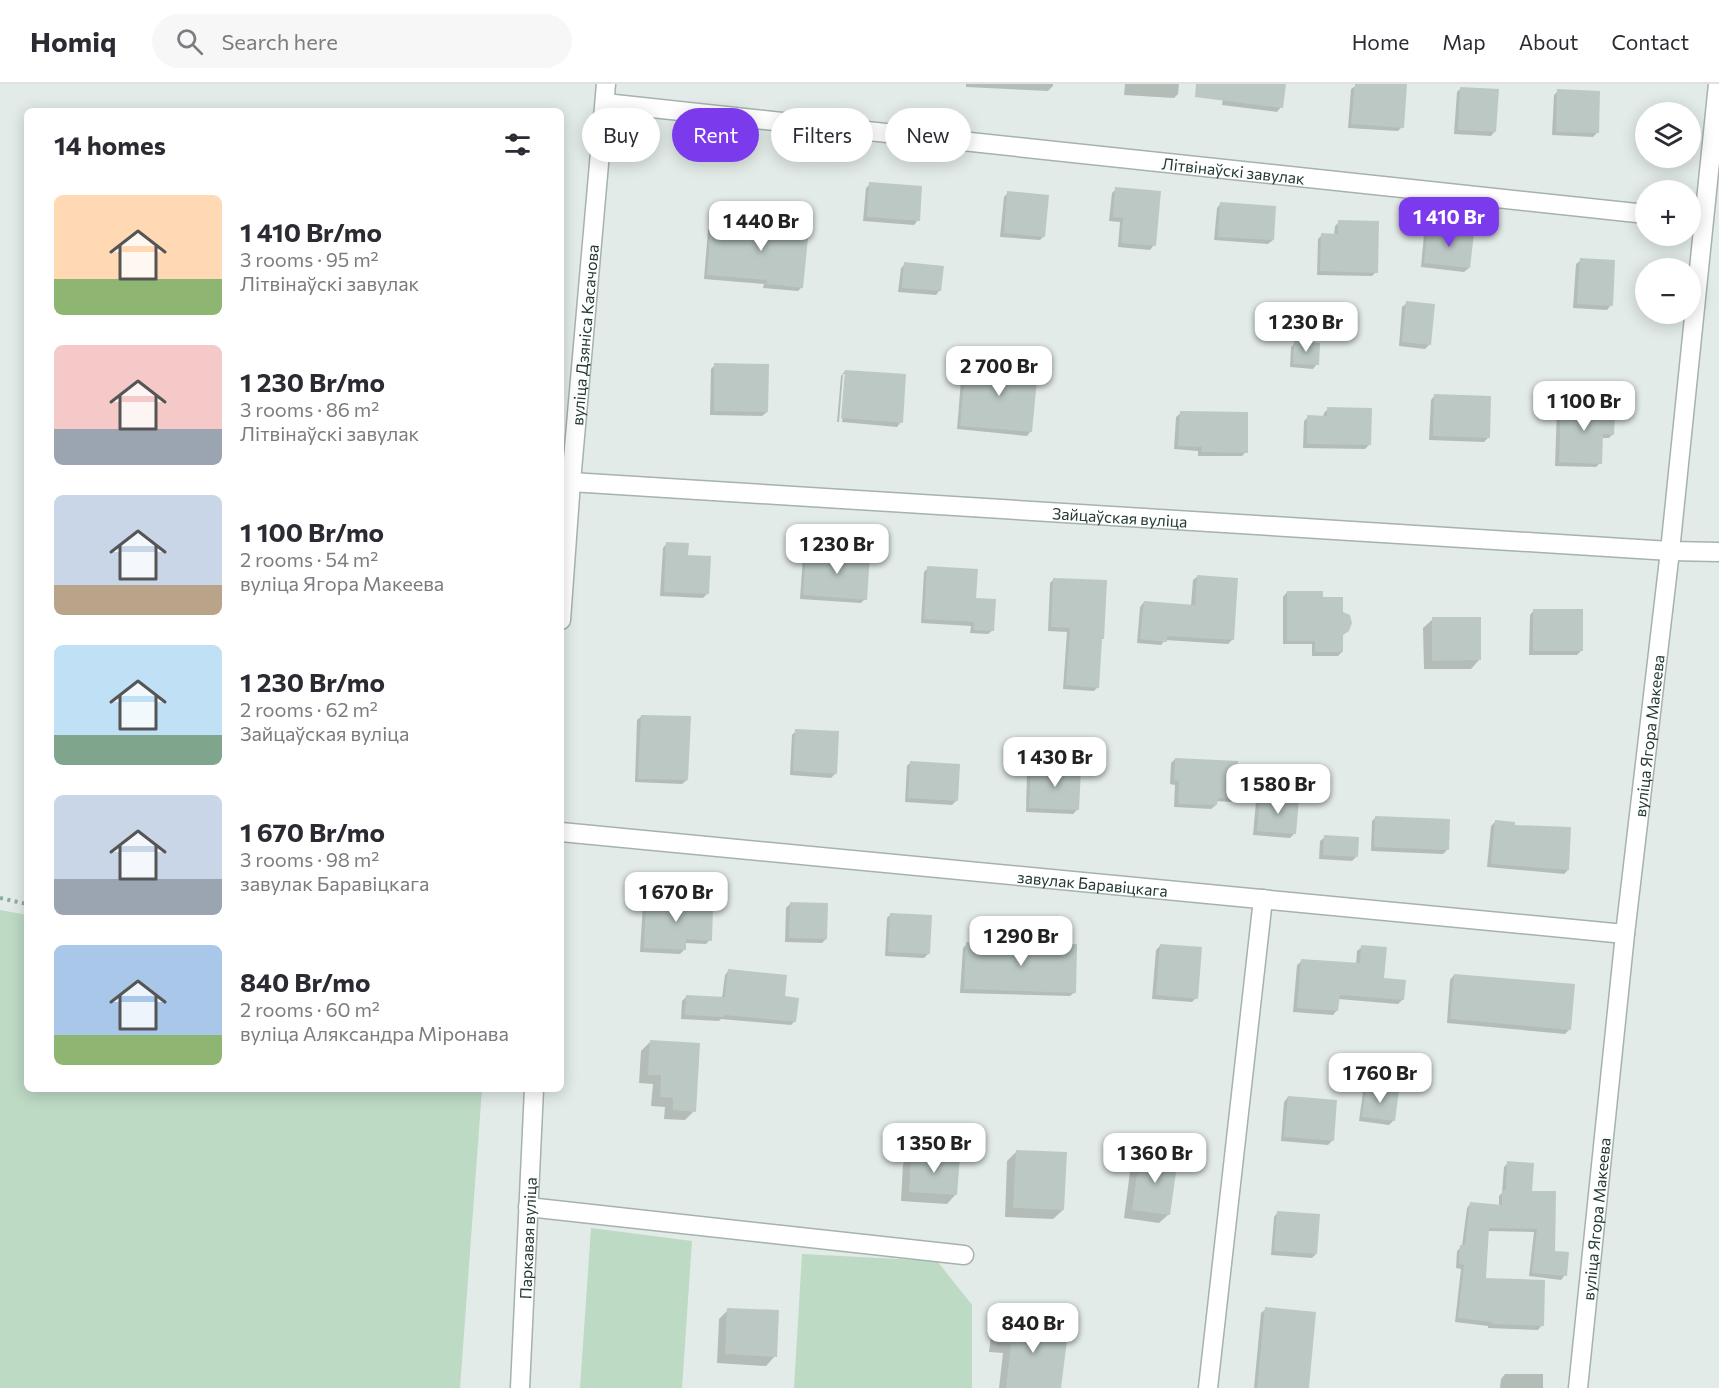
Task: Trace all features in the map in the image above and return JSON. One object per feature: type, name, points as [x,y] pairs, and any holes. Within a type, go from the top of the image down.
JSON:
[{"type":"street","name":"вуліца Дзяніса Касачова","points":[[564,579],[606,84]]},
{"type":"street","name":"вуліца Ягора Макеева","points":[[1701,193],[1718,84]]},
{"type":"street","name":"Літвінаўскі завулак","points":[[605,103],[1635,213]]},
{"type":"street","name":"вуліца Ягора Макеева","points":[[1578,1388],[1625,934],[1670,550],[1695,246]]},
{"type":"street","name":"Зайцаўская вуліца","points":[[571,482],[1719,552]]},
{"type":"street","name":"завулак Баравіцкага","points":[[564,832],[1625,934]]},
{"type":"street","points":[[1208,1388],[1263,899]]},
{"type":"street","name":"Паркавая вуліца","points":[[520,1388],[534,1092]]},
{"type":"street","points":[[528,1207],[964,1256]]},
{"type":"path","points":[[0,898],[24,903]]},
{"type":"green space","points":[[0,910],[24,914],[24,1092],[482,1092],[460,1388],[0,1388]]},
{"type":"green space","points":[[591,1228],[692,1241],[682,1388],[580,1388]]},
{"type":"green space","points":[[802,1254],[937,1261],[972,1305],[972,1388],[794,1388]]},
{"type":"building","points":[[1196,84],[1286,84],[1283,108],[1195,97]]},
{"type":"building","points":[[1355,84],[1407,84],[1404,128],[1351,124]]},
{"type":"building","points":[[1460,87],[1499,89],[1496,132],[1458,130]]},
{"type":"building","points":[[1557,89],[1600,91],[1599,133],[1556,132]]},
{"type":"building","points":[[869,182],[922,186],[920,221],[867,217]]},
{"type":"building","points":[[1115,187],[1161,191],[1156,246],[1121,243],[1123,218],[1113,217]]},
{"type":"building","points":[[1007,191],[1049,195],[1045,237],[1004,233]]},
{"type":"building","points":[[1220,202],[1276,206],[1274,240],[1218,237]]},
{"type":"building","points":[[781,216],[810,218],[803,288],[767,284],[767,280],[707,275],[711,224],[780,230]]},
{"type":"building","points":[[1338,220],[1379,221],[1378,273],[1320,271],[1321,233],[1338,234]]},
{"type":"building","points":[[1428,228],[1474,233],[1470,268],[1424,263]]},
{"type":"building","points":[[1580,258],[1615,260],[1613,306],[1577,304]]},
{"type":"building","points":[[904,262],[944,266],[941,291],[902,288]]},
{"type":"building","points":[[1406,301],[1435,304],[1431,345],[1402,342]]},
{"type":"building","points":[[1294,341],[1320,343],[1319,365],[1293,364]]},
{"type":"building","points":[[966,362],[1038,369],[1032,432],[960,426]]},
{"type":"building","points":[[714,363],[769,364],[768,412],[714,411]]},
{"type":"building","points":[[845,370],[906,374],[903,423],[841,418]]},
{"type":"building","points":[[1434,394],[1491,396],[1490,438],[1433,436]]},
{"type":"building","points":[[1561,401],[1605,403],[1604,413],[1615,413],[1614,435],[1603,434],[1602,464],[1559,462]]},
{"type":"building","points":[[1327,407],[1372,408],[1371,445],[1307,444],[1307,415],[1327,416]]},
{"type":"building","points":[[1180,411],[1248,412],[1248,453],[1201,452],[1202,447],[1178,446]]},
{"type":"building","points":[[666,542],[689,543],[688,555],[711,556],[709,594],[664,592]]},
{"type":"building","points":[[806,550],[870,554],[867,600],[803,595]]},
{"type":"building","points":[[927,566],[978,569],[976,598],[996,599],[994,631],[974,630],[974,622],[924,619]]},
{"type":"building","points":[[1197,575],[1238,578],[1234,640],[1167,636],[1167,642],[1140,639],[1144,601],[1195,605]]},
{"type":"building","points":[[1053,578],[1107,580],[1099,688],[1066,685],[1070,628],[1051,627]]},
{"type":"building","points":[[1287,591],[1323,591],[1323,597],[1343,597],[1343,612],[1350,615],[1352,623],[1349,631],[1343,635],[1343,652],[1315,652],[1315,641],[1287,641]]},
{"type":"building","points":[[1533,609],[1583,609],[1583,651],[1533,651]]},
{"type":"building","points":[[1432,617],[1481,617],[1481,660],[1432,661]]},
{"type":"building","points":[[641,715],[691,716],[688,780],[638,779]]},
{"type":"building","points":[[795,729],[839,731],[837,774],[793,771]]},
{"type":"building","points":[[1175,758],[1238,761],[1236,798],[1218,798],[1217,805],[1178,804],[1179,781],[1174,780]]},
{"type":"building","points":[[910,761],[960,764],[958,801],[908,798]]},
{"type":"building","points":[[1031,766],[1081,768],[1079,810],[1029,808]]},
{"type":"building","points":[[1260,796],[1299,799],[1296,834],[1257,831]]},
{"type":"building","points":[[1375,816],[1450,819],[1449,850],[1374,847]]},
{"type":"building","points":[[1495,820],[1515,822],[1515,825],[1571,827],[1569,870],[1491,864]]},
{"type":"building","points":[[1324,835],[1359,837],[1358,857],[1323,855]]},
{"type":"building","points":[[646,897],[688,899],[688,904],[713,906],[712,941],[686,939],[686,950],[644,948]]},
{"type":"building","points":[[790,902],[828,903],[827,939],[789,938]]},
{"type":"building","points":[[890,913],[932,915],[930,954],[888,952]]},
{"type":"building","points":[[966,942],[1020,945],[1020,943],[1077,944],[1076,993],[964,989]]},
{"type":"building","points":[[1160,944],[1202,947],[1198,999],[1156,995]]},
{"type":"building","points":[[1361,945],[1387,947],[1384,978],[1406,980],[1404,1000],[1340,995],[1338,1011],[1297,1008],[1301,959],[1360,963]]},
{"type":"building","points":[[728,969],[787,975],[785,996],[799,998],[796,1022],[725,1015],[724,1017],[685,1015],[686,995],[725,997]]},
{"type":"building","points":[[1454,974],[1575,984],[1571,1030],[1450,1019]]},
{"type":"building","points":[[650,1040],[700,1043],[696,1112],[673,1110],[673,1098],[660,1097],[661,1075],[648,1075]]},
{"type":"building","points":[[1366,1086],[1399,1090],[1395,1121],[1362,1117]]},
{"type":"building","points":[[1288,1096],[1337,1100],[1334,1141],[1284,1137]]},
{"type":"building","points":[[1016,1150],[1067,1152],[1064,1210],[1013,1208]]},
{"type":"building","points":[[911,1153],[960,1156],[957,1195],[909,1192]]},
{"type":"building","points":[[1140,1153],[1178,1158],[1170,1215],[1132,1210]]},
{"type":"building","points":[[1507,1161],[1534,1163],[1532,1191],[1556,1191],[1555,1251],[1569,1252],[1567,1276],[1532,1273],[1537,1229],[1489,1228],[1486,1278],[1545,1280],[1544,1326],[1492,1324],[1492,1322],[1458,1318],[1464,1265],[1459,1264],[1460,1245],[1465,1245],[1470,1202],[1502,1205],[1502,1190],[1506,1190]]},
{"type":"building","points":[[1277,1211],[1320,1214],[1317,1254],[1274,1251]]},
{"type":"building","points":[[1265,1307],[1316,1312],[1309,1388],[1257,1388]]},
{"type":"building","points":[[727,1308],[779,1310],[777,1357],[725,1354]]},
{"type":"building","points":[[1001,1315],[1031,1318],[1030,1328],[1068,1332],[1061,1388],[1006,1388],[1011,1344],[998,1343]]}]
